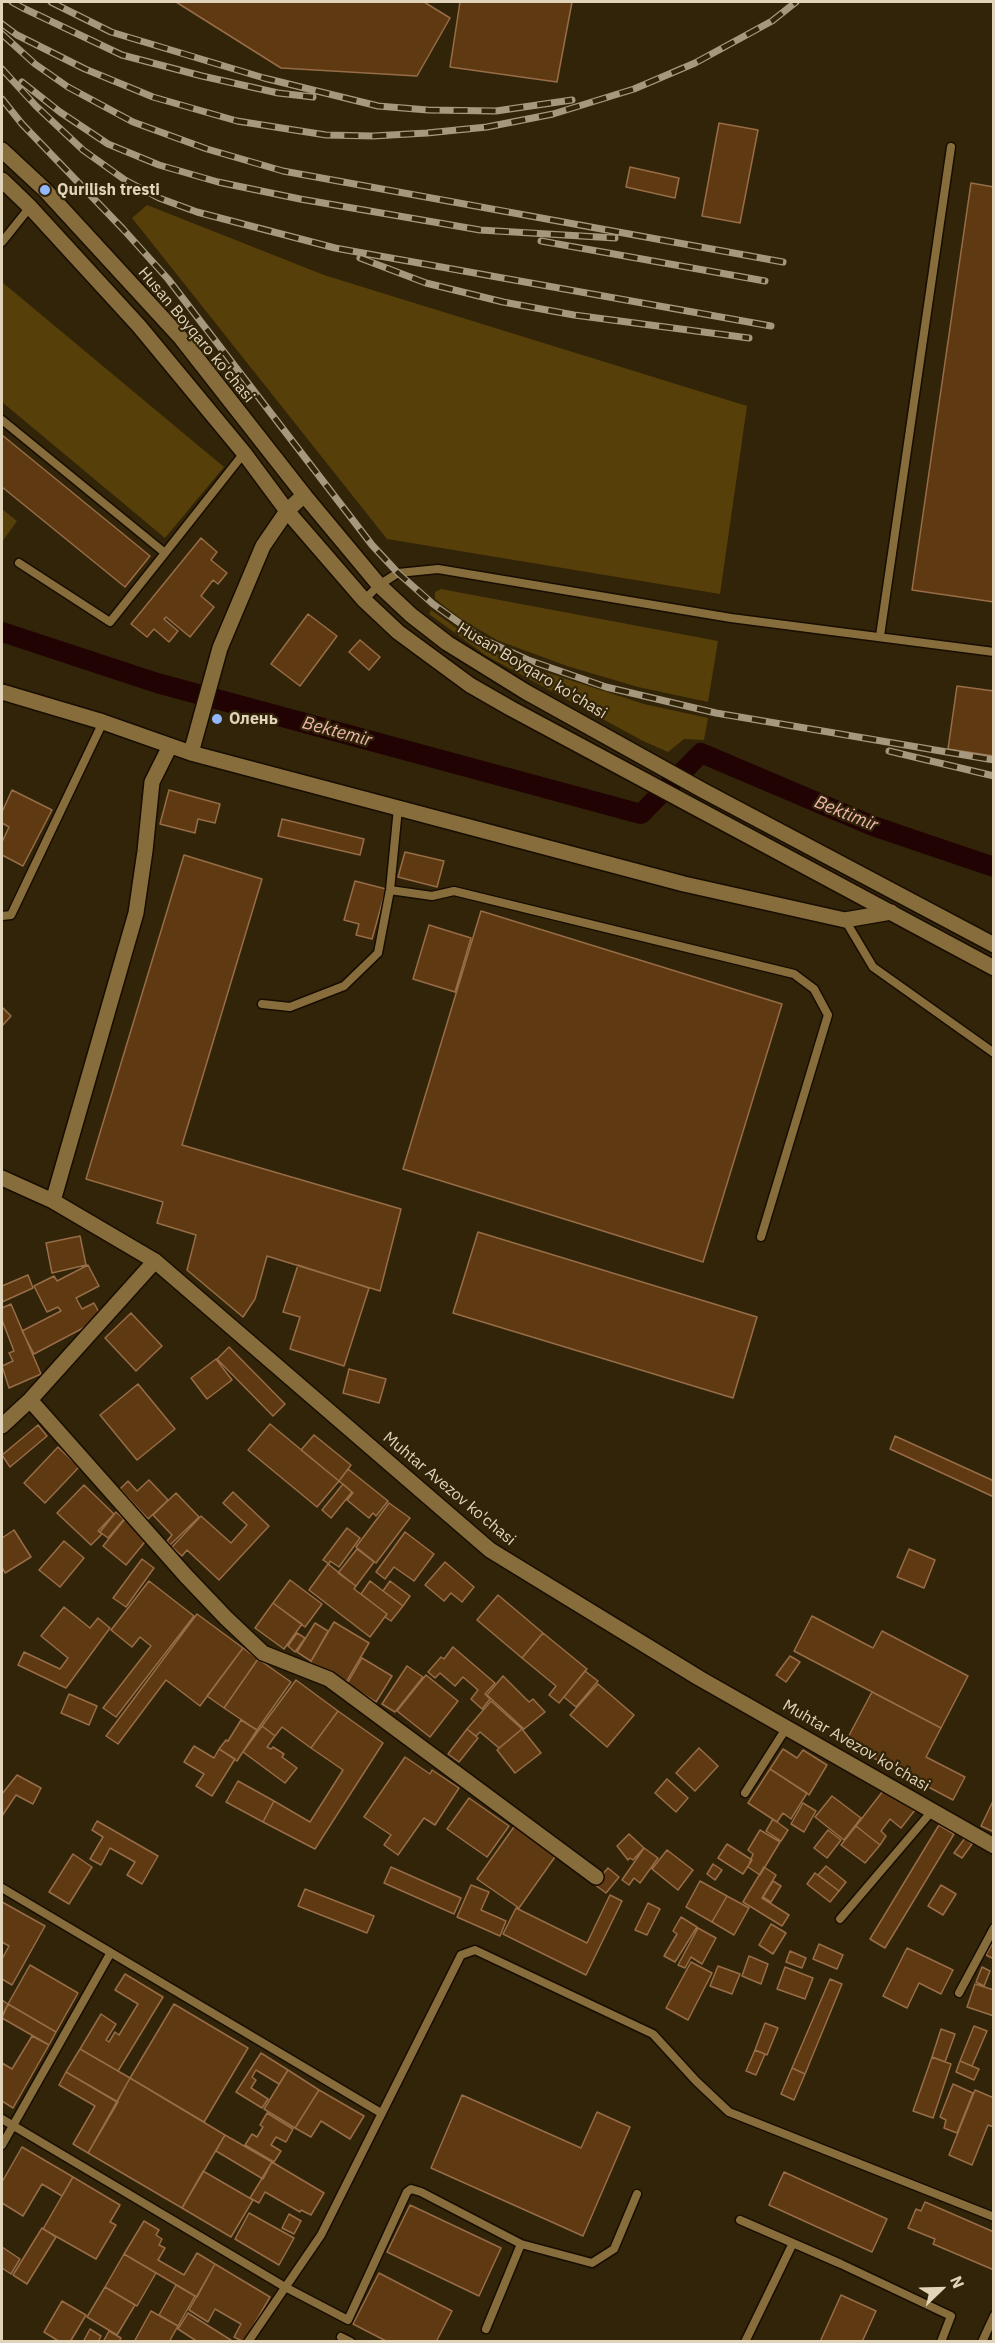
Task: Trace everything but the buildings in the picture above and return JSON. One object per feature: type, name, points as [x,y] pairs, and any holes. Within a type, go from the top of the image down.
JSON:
[{"type":"street","name":"Husan Boyqaro ko'chasi","points":[[2,150],[45,190],[181,338],[304,495],[379,585],[411,615],[485,668],[704,791],[993,945]]},
{"type":"street","points":[[2,180],[30,207],[139,326],[244,453],[287,511],[363,600],[398,632],[470,685],[510,708],[993,968]]},
{"type":"street","points":[[191,753],[220,648],[263,546],[287,511],[304,495]]},
{"type":"street","points":[[2,692],[103,722],[191,753],[684,884],[845,920],[891,912]]},
{"type":"street","points":[[53,1201],[136,913],[152,782],[170,746]]},
{"type":"street","name":"Muhtar Avezov ko'chasi","points":[[2,1178],[53,1201],[154,1261],[490,1550],[699,1678],[788,1726],[993,1846]]},
{"type":"street","points":[[2,1426],[30,1400],[154,1261]]},
{"type":"street","points":[[30,1400],[186,1576],[263,1653],[329,1678],[596,1877]]},
{"type":"lane","points":[[880,636],[951,147]]},
{"type":"lane","points":[[2,242],[30,207]]},
{"type":"lane","points":[[2,420],[165,553]]},
{"type":"lane","points":[[19,563],[110,622],[244,453]]},
{"type":"lane","points":[[363,600],[379,585],[398,573],[438,569],[731,618],[993,652]]},
{"type":"lane","points":[[2,916],[11,915],[103,722]]},
{"type":"lane","points":[[262,1004],[290,1007],[344,986],[378,953],[390,890],[398,808]]},
{"type":"lane","points":[[390,890],[432,896],[454,891],[794,974],[814,989],[828,1015],[761,1237]]},
{"type":"lane","points":[[845,920],[873,967],[993,1053]]},
{"type":"lane","points":[[745,1793],[788,1726]]},
{"type":"lane","points":[[840,1919],[932,1811]]},
{"type":"lane","points":[[2,1888],[381,2113]]},
{"type":"lane","points":[[959,1993],[993,1928]]},
{"type":"lane","points":[[248,2342],[321,2235],[460,1955],[475,1950],[653,2034],[696,2081],[729,2112],[993,2217]]},
{"type":"lane","points":[[2,2145],[110,1954]]},
{"type":"lane","points":[[2,2119],[285,2287],[348,2320],[407,2192],[411,2189],[521,2244],[592,2263],[614,2249],[637,2194]]},
{"type":"lane","points":[[740,2220],[951,2316],[941,2342]]},
{"type":"lane","points":[[745,2342],[793,2243]]},
{"type":"lane","points":[[486,2330],[521,2244]]},
{"type":"lane","points":[[982,2342],[993,2316]]},
{"type":"lane","points":[[341,2337],[351,2342]]},
{"type":"shaded area","points":[[147,205],[324,275],[747,406],[720,594],[387,539],[132,218]]},
{"type":"shaded area","points":[[2,282],[224,467],[165,538],[2,402]]},
{"type":"shaded area","points":[[2,509],[17,521],[2,542]]},
{"type":"shaded area","points":[[441,589],[718,641],[708,702],[638,687],[567,666],[499,641],[464,621],[435,599],[435,592]]},
{"type":"shaded area","points":[[431,610],[488,650],[520,664],[644,704],[708,718],[704,740],[684,739],[668,752],[643,741],[485,655],[429,614]]},
{"type":"waterway","name":"Bektemir","points":[[2,632],[157,683],[641,814],[701,753],[873,826],[994,867]]},
{"type":"railway","points":[[12,2],[122,55],[278,93],[313,97]]},
{"type":"railway","points":[[51,2],[111,32],[264,78],[378,106],[428,110],[496,111],[572,100]]},
{"type":"railway","points":[[2,24],[17,35],[85,69],[153,97],[237,121],[326,135],[373,136],[487,127],[553,114],[634,89],[695,63],[772,21],[796,2]]},
{"type":"railway","points":[[2,34],[35,64],[68,87],[133,122],[207,149],[283,171],[783,262]]},
{"type":"railway","points":[[2,69],[36,106],[83,150],[125,180],[159,198],[197,212],[335,248],[771,326]]},
{"type":"railway","points":[[22,82],[60,112],[108,144],[159,165],[218,182],[300,199],[480,230],[615,238]]},
{"type":"railway","points":[[2,99],[22,124],[168,279],[372,545],[398,573],[433,604],[482,639],[528,660],[606,687],[716,713],[994,760]]},
{"type":"railway","points":[[541,241],[765,281]]},
{"type":"railway","points":[[360,258],[426,283],[503,302],[574,315],[749,338]]},
{"type":"railway","points":[[889,751],[994,776]]},
{"type":"place","name":"Qurilish tresti","points":[[45,190]]},
{"type":"place","name":"Олень","points":[[217,719]]},
{"type":"water label","name":"Bektimir","points":[[846,814]]}]
